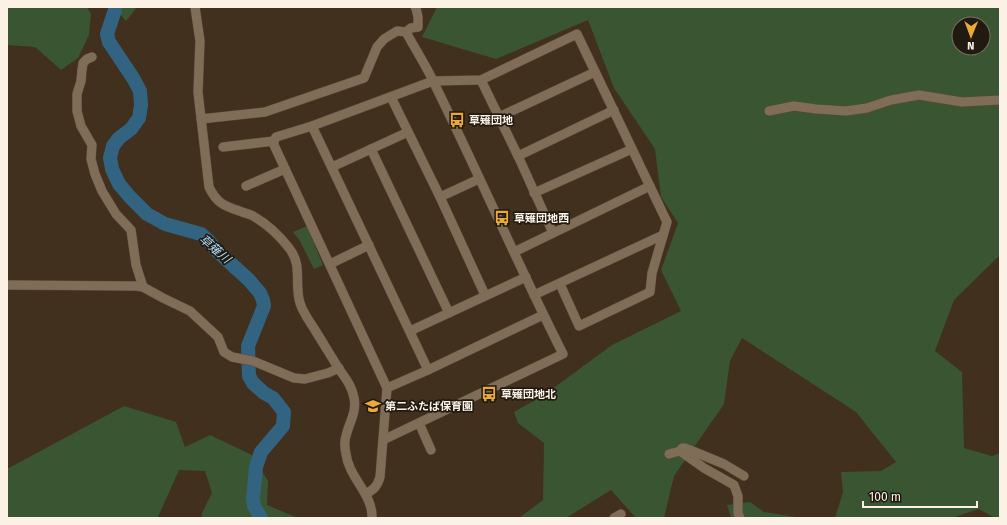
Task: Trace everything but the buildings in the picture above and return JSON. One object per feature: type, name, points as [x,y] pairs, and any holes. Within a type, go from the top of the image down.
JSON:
[{"type":"street","points":[[195,7],[200,41],[198,92],[209,187],[213,195],[221,204],[252,215],[271,228],[290,248],[296,258],[300,303],[306,316],[351,386],[355,400],[353,417],[345,437],[346,454],[353,475],[366,494],[370,503],[372,518]]},
{"type":"street","points":[[201,119],[265,112],[364,78],[377,47],[384,39],[397,31],[406,32],[411,28],[418,27],[418,17],[415,7]]},
{"type":"street","points":[[383,440],[563,354],[543,316],[433,81],[406,32]]},
{"type":"street","points":[[223,147],[274,141],[276,137],[312,126],[433,81],[481,80],[577,34],[667,222],[652,273],[650,292],[579,326],[560,284]]},
{"type":"street","points":[[92,57],[83,63],[82,82],[77,94],[77,111],[81,126],[92,145],[90,159],[102,191],[116,214],[131,230],[136,265],[144,287]]},
{"type":"street","points":[[499,117],[595,72]]},
{"type":"street","points":[[481,80],[553,233]]},
{"type":"street","points":[[769,110],[794,106],[846,111],[867,108],[891,100],[919,95],[962,102],[1000,100]]},
{"type":"street","points":[[391,97],[485,295]]},
{"type":"street","points":[[518,156],[614,110]]},
{"type":"street","points":[[312,126],[428,370]]},
{"type":"street","points":[[332,167],[408,132]]},
{"type":"street","points":[[274,141],[274,145],[387,388],[380,477],[377,486],[366,494]]},
{"type":"street","points":[[371,149],[448,313]]},
{"type":"street","points":[[534,193],[632,149]]},
{"type":"street","points":[[246,186],[285,169]]},
{"type":"street","points":[[440,198],[479,179]]},
{"type":"street","points":[[514,252],[650,186]]},
{"type":"street","points":[[534,295],[663,236]]},
{"type":"street","points":[[330,264],[369,245]]},
{"type":"street","points":[[410,331],[526,277]]},
{"type":"street","points":[[7,285],[144,287],[190,311],[218,337],[224,352],[232,357],[253,360],[294,378],[305,379],[328,373],[339,368]]},
{"type":"street","points":[[387,388],[543,316]]},
{"type":"street","points":[[419,423],[431,450]]},
{"type":"street","points":[[669,454],[680,451],[682,448],[686,448],[724,464],[744,476]]},
{"type":"street","points":[[680,451],[704,468],[734,486],[738,496],[738,513],[740,518]]},
{"type":"green space","points":[[7,7],[87,7],[91,14],[89,35],[78,58],[61,70],[35,47],[7,45]]},
{"type":"green space","points":[[114,7],[137,7],[126,21]]},
{"type":"green space","points":[[437,7],[1000,7],[1000,255],[954,300],[935,351],[962,372],[964,448],[992,456],[1000,453],[1000,518],[995,518],[979,509],[952,518],[835,518],[843,492],[841,472],[881,471],[896,462],[856,412],[742,338],[730,361],[724,404],[674,476],[664,518],[636,518],[611,490],[566,518],[519,518],[543,500],[544,443],[518,423],[514,412],[544,395],[612,345],[681,311],[661,270],[678,223],[661,197],[655,149],[614,88],[588,20],[496,59],[422,37]]},
{"type":"green space","points":[[307,226],[323,265],[314,269],[300,241],[293,232]]},
{"type":"green space","points":[[124,406],[176,422],[185,447],[210,435],[252,455],[268,481],[267,505],[298,518],[202,518],[202,513],[212,493],[205,471],[179,470],[157,518],[7,518],[7,469]]},
{"type":"green space","points":[[750,502],[764,512],[803,518],[731,518],[727,505]]},
{"type":"waterway","name":"草薙川","points":[[115,7],[107,34],[109,42],[140,91],[141,105],[139,118],[131,129],[119,138],[113,146],[110,158],[112,169],[119,184],[147,214],[165,224],[201,234],[249,280],[260,293],[263,300],[264,306],[248,346],[249,376],[253,383],[264,393],[273,398],[284,412],[283,426],[261,452],[256,467],[253,499],[254,506],[261,518]]},
{"type":"place","name":"草薙団地","points":[[457,120]]},
{"type":"place","name":"草薙団地西","points":[[502,218]]},
{"type":"place","name":"草薙団地北","points":[[489,394]]},
{"type":"place","name":"第二ふたば保育園","points":[[373,406]]}]
